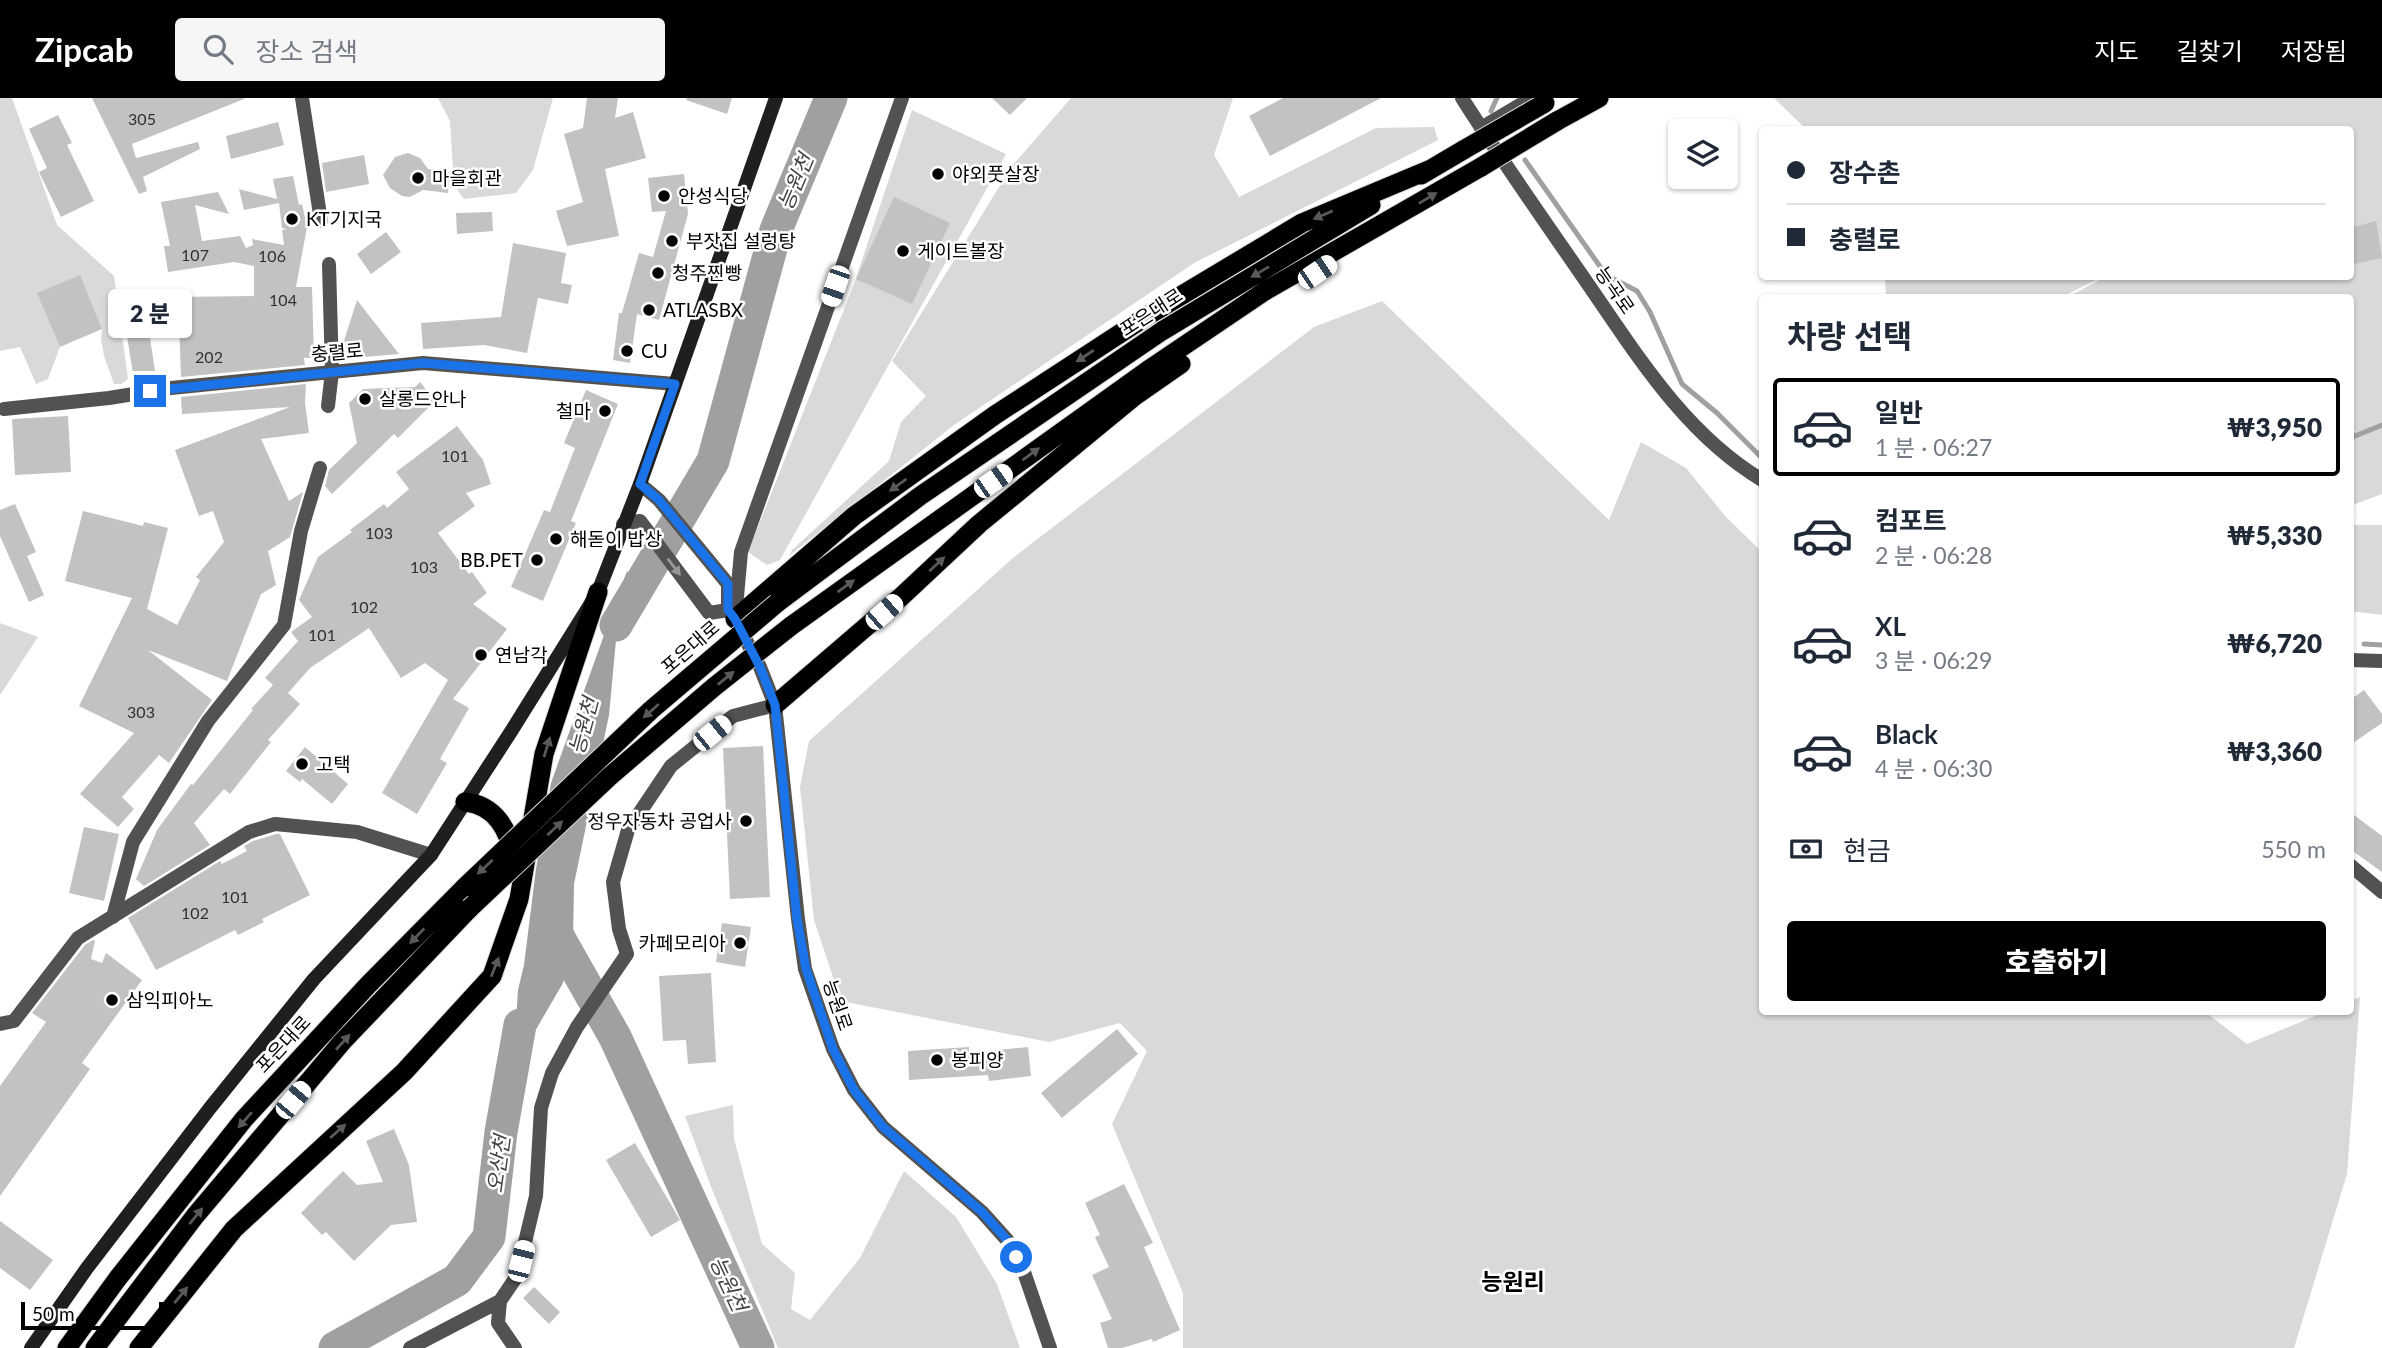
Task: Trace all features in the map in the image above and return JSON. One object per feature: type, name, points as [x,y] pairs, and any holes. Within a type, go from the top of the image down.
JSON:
[{"type":"highway","points":[[95,1348],[195,1216],[342,1042],[470,908],[609,777],[713,687],[791,626],[1151,368],[1265,291],[1599,98]]},
{"type":"highway","name":"포은대로","points":[[67,1348],[118,1278],[244,1119],[368,985],[465,887],[652,710],[777,603],[920,496],[1161,331],[1465,149],[1541,100]]},
{"type":"highway","points":[[732,614],[854,516],[995,415],[1147,316],[1302,223],[1431,169]]},
{"type":"highway","points":[[775,705],[892,605],[979,524],[1124,404],[1400,215]]},
{"type":"highway","points":[[139,1348],[234,1229],[404,1072],[492,976],[519,899],[544,754],[598,592]]},
{"type":"highway","points":[[465,802],[478,803],[501,821],[514,854],[521,887]]},
{"type":"main road","points":[[31,1348],[88,1268],[236,1075],[314,979],[431,855],[598,592],[640,484],[776,98]]},
{"type":"street","points":[[302,98],[321,221]]},
{"type":"street","points":[[623,524],[640,521],[709,613],[732,614],[741,552],[902,98]]},
{"type":"street","name":"능곡로","points":[[1462,98],[1656,382],[1694,426],[1722,453],[1759,478]]},
{"type":"street","points":[[1480,128],[1525,102],[1541,100]]},
{"type":"street","points":[[328,406],[332,372],[330,264]]},
{"type":"street","name":"충렬로","points":[[4,409],[109,398],[171,388],[423,363],[675,384]]},
{"type":"street","points":[[113,917],[133,842],[208,721],[284,625],[301,531],[320,468]]},
{"type":"street","name":"능원로","points":[[640,484],[659,500],[728,584],[732,614],[760,667],[775,705],[797,919],[806,969],[833,1049],[854,1090],[883,1127],[982,1212],[1008,1241],[1024,1272],[1049,1348]]},
{"type":"street","points":[[2354,660],[2382,661]]},
{"type":"street","points":[[410,1348],[500,1301],[517,1276],[536,1196],[541,1108],[552,1073],[577,1027],[626,955],[619,929],[613,883],[628,830],[671,766],[733,716],[775,705]]},
{"type":"street","points":[[0,1024],[14,1021],[78,938],[249,832],[275,824],[356,832],[431,855]]},
{"type":"street","points":[[2354,868],[2382,892]]},
{"type":"street","points":[[500,1301],[498,1323],[515,1348]]},
{"type":"shaded area","points":[[0,98],[12,98],[57,225],[114,276],[128,379],[121,384],[114,384],[104,356],[102,329],[80,276],[38,293],[60,347],[48,379],[36,384],[20,347],[0,351]]},
{"type":"shaded area","points":[[438,98],[553,98],[533,170],[516,193],[464,199],[454,185],[450,121]]},
{"type":"shaded area","points":[[1071,98],[1233,98],[1214,155],[1239,197],[1376,128],[1434,127],[1438,140],[1194,263],[954,425],[789,556],[792,550],[889,461],[901,422],[926,396],[892,361],[1012,166]]},
{"type":"shaded area","points":[[1774,98],[2382,98],[2382,494],[2354,504],[2354,294],[2074,294],[2099,280],[2354,280],[2354,126],[1803,126]]},
{"type":"shaded area","points":[[912,110],[1006,154],[780,560],[767,565],[748,552],[854,284]]},
{"type":"shaded area","points":[[1885,280],[2096,280],[2068,294],[1886,294]]},
{"type":"shaded area","points":[[1382,301],[1609,520],[1641,442],[1686,468],[1726,517],[1759,549],[1759,1015],[2209,1015],[2247,1044],[2318,1015],[2354,1015],[2354,999],[2360,997],[2347,1174],[2294,1348],[1183,1348],[1183,1293],[1112,1124],[1147,1051],[1120,1023],[1049,1042],[841,1001],[814,920],[800,787],[809,741],[1014,557],[1314,327]]},
{"type":"shaded area","points":[[2354,525],[2382,525],[2382,615],[2354,612]]},
{"type":"shaded area","points":[[0,623],[38,637],[0,695]]},
{"type":"shaded area","points":[[733,1105],[734,1139],[762,1244],[795,1273],[791,1309],[810,1320],[860,1258],[904,1171],[956,1217],[997,1284],[1020,1348],[778,1348],[713,1192],[685,1116]]},
{"type":"water","points":[[627,571],[648,601],[616,640],[609,715],[574,884],[573,943],[563,983],[513,1069],[518,990],[551,783]]},
{"type":"building","points":[[92,98],[244,99],[132,144],[136,158],[198,142],[200,149],[143,177],[147,191],[139,194]]},
{"type":"building","points":[[587,98],[618,98],[615,118],[633,112],[646,158],[605,169],[619,236],[567,246],[556,211],[583,202],[564,134],[583,128]]},
{"type":"building","points":[[732,98],[727,114],[686,100]]},
{"type":"building","points":[[992,98],[1027,98],[1010,115]]},
{"type":"building","points":[[1283,98],[1381,98],[1270,156],[1249,116]]},
{"type":"building","points":[[58,115],[72,143],[67,145],[94,201],[61,217],[39,172],[47,168],[29,129]]},
{"type":"building","points":[[278,122],[284,145],[231,159],[226,136]]},
{"type":"building","name":"마을회관","points":[[408,153],[420,158],[428,169],[450,172],[448,193],[423,190],[410,197],[402,196],[390,188],[383,175],[395,157]]},
{"type":"building","points":[[364,155],[369,184],[326,192],[322,163]]},
{"type":"building","points":[[684,174],[688,214],[659,320],[637,314],[630,363],[613,360],[619,313],[622,313],[639,253],[653,257],[666,211],[652,212],[648,178]]},
{"type":"building","points":[[293,176],[307,227],[296,287],[312,287],[314,358],[304,358],[305,365],[181,377],[179,323],[174,323],[174,297],[254,296],[254,266],[234,262],[168,272],[164,246],[170,246],[161,202],[218,192],[229,214],[195,205],[202,241],[240,236],[246,248],[253,245],[252,239],[284,245],[282,230],[287,229],[282,228],[279,203],[244,210],[239,189],[277,199],[273,179]]},
{"type":"building","name":"게이트볼장","points":[[894,197],[950,223],[912,304],[856,279]]},
{"type":"building","points":[[492,212],[493,231],[457,234],[456,213]]},
{"type":"building","points":[[2376,221],[2382,258],[2354,264],[2354,227]]},
{"type":"building","points":[[386,232],[401,252],[371,274],[357,254]]},
{"type":"building","points":[[513,243],[566,253],[561,283],[572,285],[568,304],[538,298],[527,353],[484,345],[423,349],[421,323],[501,317]]},
{"type":"building","points":[[80,275],[102,329],[60,347],[37,293]]},
{"type":"building","points":[[121,298],[144,298],[155,371],[133,374]]},
{"type":"building","points":[[357,300],[399,354],[353,358],[343,344]]},
{"type":"building","points":[[420,382],[435,401],[398,438],[394,434],[332,494],[325,486],[329,470],[357,443],[349,403],[363,389],[415,387]]},
{"type":"building","points":[[306,384],[305,403],[309,433],[261,439],[289,501],[303,492],[290,537],[268,551],[276,585],[261,594],[227,681],[148,650],[212,700],[169,763],[159,755],[122,797],[134,809],[118,827],[80,794],[134,733],[79,706],[132,598],[65,581],[83,511],[143,526],[144,522],[168,528],[147,609],[177,625],[200,580],[196,577],[224,542],[213,511],[199,516],[175,450],[290,407],[182,414],[181,397]]},
{"type":"building","points":[[586,390],[618,404],[571,521],[576,523],[543,601],[511,587],[544,510],[550,512],[575,448],[564,443]]},
{"type":"building","points":[[68,416],[71,472],[15,475],[12,419]]},
{"type":"building","points":[[457,426],[483,460],[491,484],[466,493],[475,506],[438,533],[487,593],[473,604],[507,629],[453,699],[469,708],[440,759],[447,763],[417,814],[382,793],[448,680],[425,663],[401,678],[369,628],[310,668],[288,693],[300,704],[268,740],[271,742],[230,794],[224,789],[194,823],[210,845],[144,886],[136,879],[157,830],[191,784],[193,785],[253,710],[251,709],[273,685],[265,678],[298,641],[291,632],[312,617],[299,600],[318,557],[384,504],[387,508],[409,489],[396,472]]},
{"type":"building","points":[[15,504],[36,552],[27,556],[44,595],[29,602],[0,536],[0,510]]},
{"type":"building","points":[[2364,690],[2382,714],[2382,723],[2354,742],[2354,697]]},
{"type":"building","points":[[763,746],[770,897],[730,899],[723,748]]},
{"type":"building","points":[[305,747],[348,784],[332,804],[302,779],[300,782],[286,771]]},
{"type":"building","points":[[2354,815],[2382,836],[2382,872],[2354,852]]},
{"type":"building","points":[[84,827],[119,834],[104,901],[69,893]]},
{"type":"building","points":[[280,834],[310,895],[262,919],[264,922],[238,935],[235,930],[156,970],[128,918],[220,861],[222,864],[247,851],[244,846]]},
{"type":"building","points":[[722,923],[751,927],[745,967],[716,962]]},
{"type":"building","points":[[93,940],[91,959],[102,963],[106,953],[142,980],[82,1063],[90,1069],[0,1196],[0,1086],[46,1022],[32,1013],[85,945]]},
{"type":"building","points":[[711,973],[716,1062],[688,1064],[686,1040],[663,1041],[659,976]]},
{"type":"building","points":[[1117,1029],[1138,1054],[1062,1118],[1041,1093]]},
{"type":"building","points":[[969,1047],[969,1053],[1028,1047],[1031,1076],[989,1081],[988,1075],[909,1080],[908,1051]]},
{"type":"building","points":[[394,1129],[409,1165],[417,1222],[391,1225],[354,1261],[326,1232],[322,1235],[301,1213],[343,1171],[357,1185],[383,1182],[366,1141]]},
{"type":"building","points":[[635,1143],[680,1220],[651,1237],[606,1160]]},
{"type":"building","points":[[1124,1184],[1153,1243],[1144,1247],[1180,1330],[1153,1342],[1152,1339],[1122,1348],[1108,1348],[1100,1323],[1112,1319],[1092,1275],[1109,1267],[1095,1237],[1100,1235],[1085,1203]]},
{"type":"building","points":[[0,1221],[53,1260],[30,1290],[0,1268]]},
{"type":"building","points":[[534,1287],[560,1312],[549,1324],[523,1298]]},
{"type":"waterway","name":"능원천","points":[[616,625],[713,461],[776,230],[831,98]]},
{"type":"waterway","points":[[1491,111],[1497,98]]},
{"type":"waterway","points":[[1525,160],[1606,275],[1637,291],[1650,312],[1682,384],[1717,413],[1759,455]]},
{"type":"waterway","points":[[2354,436],[2382,425]]},
{"type":"waterway","points":[[2364,644],[2382,645]]},
{"type":"waterway","name":"능원천","points":[[547,917],[615,1037],[758,1348]]},
{"type":"waterway","name":"오산천","points":[[335,1348],[457,1280],[489,1237],[501,1132],[520,1025]]},
{"type":"place","name":"야외풋살장","points":[[938,174]]},
{"type":"place","name":"마을회관","points":[[418,178]]},
{"type":"place","name":"안성식당","points":[[664,196]]},
{"type":"place","name":"KT기지국","points":[[292,219]]},
{"type":"place","name":"부잣집 설렁탕","points":[[672,241]]},
{"type":"place","name":"게이트볼장","points":[[903,251]]},
{"type":"place","name":"청주찐빵","points":[[658,273]]},
{"type":"place","name":"ATLASBX","points":[[649,310]]},
{"type":"place","name":"CU","points":[[627,351]]},
{"type":"place","name":"살롱드안나","points":[[365,399]]},
{"type":"place","name":"철마","points":[[605,411]]},
{"type":"place","name":"해돋이 밥상","points":[[556,539]]},
{"type":"place","name":"BB.PET","points":[[537,560]]},
{"type":"place","name":"연남각","points":[[481,655]]},
{"type":"place","name":"고택","points":[[302,764]]},
{"type":"place","name":"정우자동차 공업사","points":[[746,821]]},
{"type":"place","name":"카페모리아","points":[[740,943]]},
{"type":"place","name":"삼익피아노","points":[[112,1000]]},
{"type":"place","name":"봉피양","points":[[937,1060]]},
{"type":"district","name":"능원리","points":[[1513,1282]]},
{"type":"route","points":[[150,391],[423,363],[675,384],[640,484],[659,500],[728,584],[728,610],[760,667],[775,705],[797,919],[806,969],[833,1049],[854,1090],[883,1127],[982,1212],[1008,1241],[1016,1257]]}]
